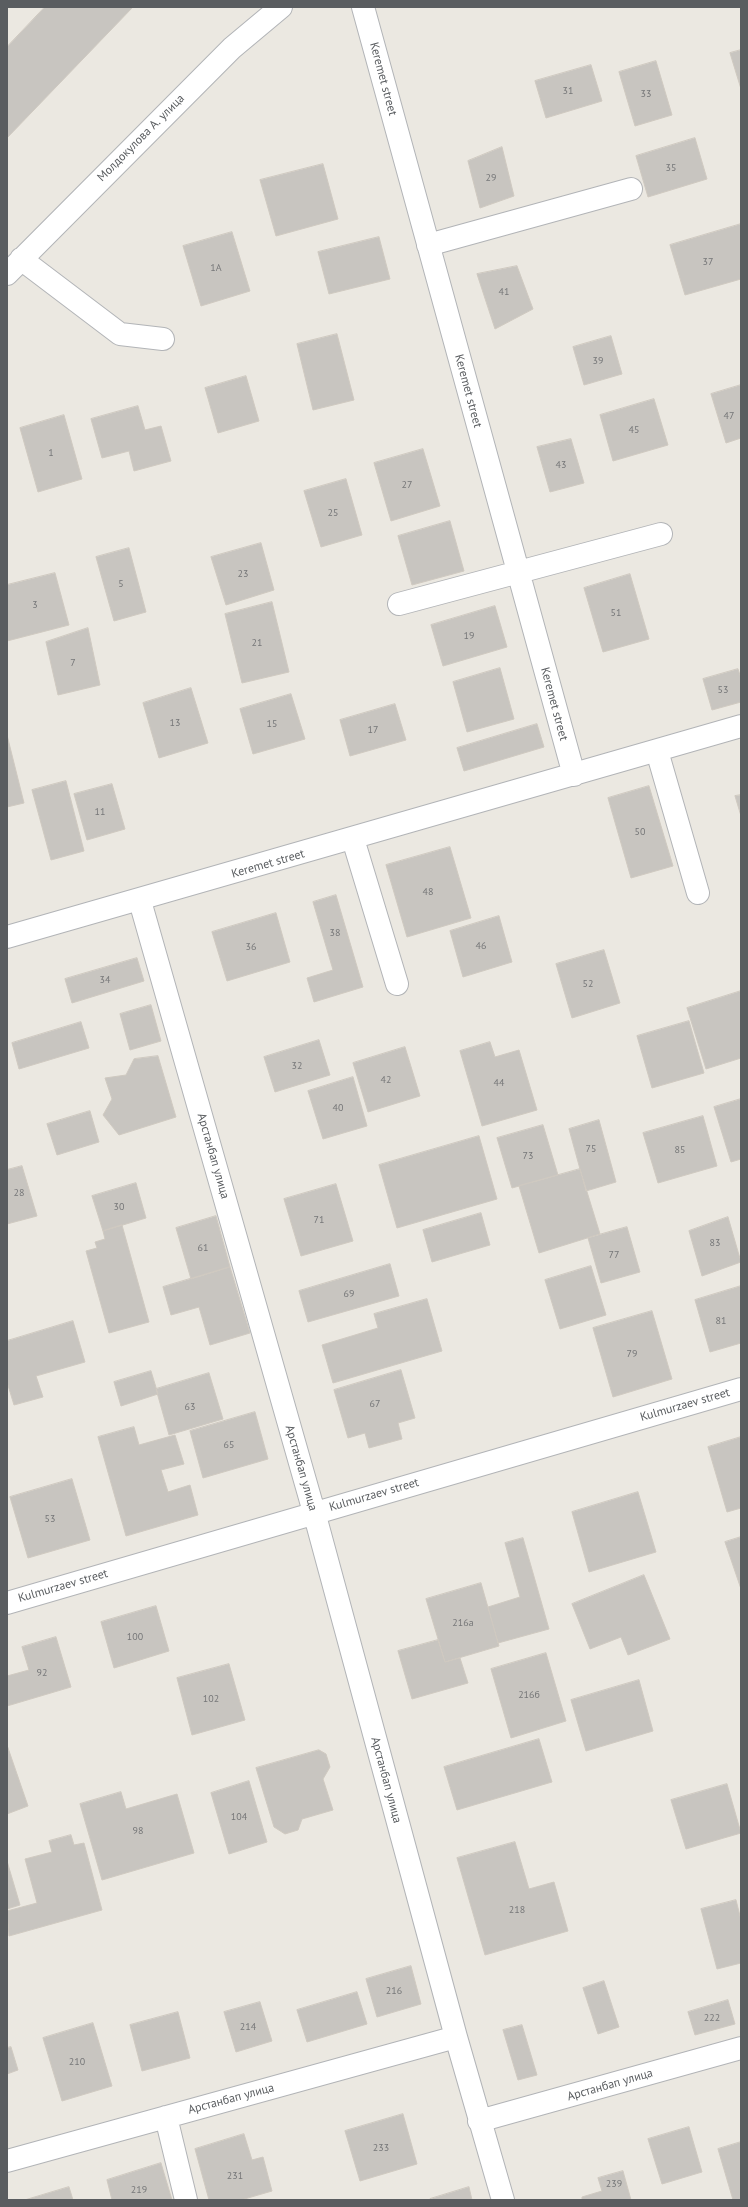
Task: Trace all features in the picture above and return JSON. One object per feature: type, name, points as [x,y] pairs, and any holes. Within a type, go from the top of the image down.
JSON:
[{"type":"street","name":"Молдокулова А. улица","points":[[14,266],[232,48],[281,7]]},
{"type":"street","name":"Keremet street","points":[[363,7],[574,775]]},
{"type":"street","points":[[428,245],[631,189]]},
{"type":"street","points":[[14,266],[120,334],[163,339]]},
{"type":"street","points":[[399,604],[661,534]]},
{"type":"street","name":"Keremet street","points":[[7,937],[353,839],[741,726]]},
{"type":"street","points":[[657,751],[698,893]]},
{"type":"street","points":[[353,839],[397,984]]},
{"type":"street","name":"Арстанбап улица","points":[[140,900],[314,1512],[479,2121],[503,2200]]},
{"type":"street","name":"Kulmurzaev street","points":[[7,1603],[314,1512],[741,1389]]},
{"type":"street","name":"Арстанбап улица","points":[[7,2161],[456,2037]]},
{"type":"street","name":"Арстанбап улица","points":[[479,2121],[741,2048]]},
{"type":"street","points":[[166,2117],[186,2200]]},
{"type":"building","points":[[45,7],[133,7],[7,138],[7,47]]},
{"type":"building","points":[[741,50],[741,89],[730,53]]},
{"type":"building","points":[[656,61],[672,115],[635,126],[619,72]]},
{"type":"building","points":[[591,65],[602,101],[546,118],[535,81]]},
{"type":"building","points":[[695,138],[707,179],[648,197],[636,156]]},
{"type":"building","points":[[502,147],[514,196],[480,208],[468,161]]},
{"type":"building","points":[[323,164],[338,219],[276,236],[260,180]]},
{"type":"building","points":[[741,224],[741,279],[685,295],[670,245]]},
{"type":"building","points":[[232,232],[250,291],[201,306],[183,246]]},
{"type":"building","points":[[379,237],[390,279],[329,294],[318,252]]},
{"type":"building","points":[[517,266],[533,309],[495,329],[477,274]]},
{"type":"building","points":[[337,334],[354,400],[313,410],[297,344]]},
{"type":"building","points":[[611,336],[622,374],[584,385],[573,347]]},
{"type":"building","points":[[246,376],[259,421],[218,433],[205,388]]},
{"type":"building","points":[[741,385],[741,438],[726,443],[711,394]]},
{"type":"building","points":[[654,399],[668,445],[613,461],[600,415]]},
{"type":"building","points":[[138,406],[145,430],[161,426],[171,461],[134,471],[129,451],[102,458],[91,419]]},
{"type":"building","points":[[64,415],[82,479],[38,492],[20,428]]},
{"type":"building","points":[[571,439],[584,483],[550,492],[537,447]]},
{"type":"building","points":[[423,449],[440,506],[391,521],[374,463]]},
{"type":"building","points":[[346,479],[362,535],[321,547],[304,491]]},
{"type":"building","points":[[450,521],[464,571],[412,585],[398,536]]},
{"type":"building","points":[[261,543],[274,590],[226,605],[211,557]]},
{"type":"building","points":[[129,548],[146,612],[114,621],[96,557]]},
{"type":"building","points":[[55,573],[69,625],[7,641],[7,585]]},
{"type":"building","points":[[630,574],[649,639],[603,652],[584,588]]},
{"type":"building","points":[[272,602],[289,672],[242,683],[225,614]]},
{"type":"building","points":[[495,606],[507,647],[443,666],[431,625]]},
{"type":"building","points":[[88,628],[100,685],[58,695],[46,642]]},
{"type":"building","points":[[500,668],[514,719],[467,732],[453,682]]},
{"type":"building","points":[[738,669],[741,678],[741,702],[712,710],[703,679]]},
{"type":"building","points":[[191,688],[208,743],[159,758],[143,703]]},
{"type":"building","points":[[291,694],[305,739],[253,754],[240,709]]},
{"type":"building","points":[[395,704],[406,740],[350,756],[340,720]]},
{"type":"building","points":[[537,724],[544,747],[464,771],[457,748]]},
{"type":"building","points":[[7,735],[24,803],[7,807]]},
{"type":"building","points":[[66,781],[84,851],[51,860],[32,790]]},
{"type":"building","points":[[112,784],[125,829],[87,840],[74,794]]},
{"type":"building","points":[[649,786],[673,866],[631,878],[608,798]]},
{"type":"building","points":[[741,795],[741,816],[735,796]]},
{"type":"building","points":[[450,847],[471,918],[407,937],[386,865]]},
{"type":"building","points":[[336,895],[363,987],[314,1002],[307,978],[333,970],[313,902]]},
{"type":"building","points":[[276,913],[290,962],[227,981],[212,932]]},
{"type":"building","points":[[499,916],[512,962],[463,977],[450,931]]},
{"type":"building","points":[[604,950],[620,1003],[572,1018],[556,964]]},
{"type":"building","points":[[137,958],[144,981],[72,1003],[65,979]]},
{"type":"building","points":[[741,991],[741,1058],[706,1069],[687,1008]]},
{"type":"building","points":[[151,1005],[161,1041],[130,1050],[120,1014]]},
{"type":"building","points":[[689,1021],[704,1073],[652,1088],[637,1036]]},
{"type":"building","points":[[81,1022],[89,1048],[19,1069],[12,1043]]},
{"type":"building","points":[[319,1040],[330,1075],[275,1092],[264,1057]]},
{"type":"building","points":[[490,1042],[495,1057],[519,1050],[537,1110],[482,1126],[460,1051]]},
{"type":"building","points":[[405,1047],[420,1096],[368,1112],[353,1063]]},
{"type":"building","points":[[158,1056],[176,1117],[119,1135],[103,1115],[112,1099],[105,1078],[126,1075],[134,1059]]},
{"type":"building","points":[[353,1077],[367,1126],[323,1139],[308,1091]]},
{"type":"building","points":[[741,1099],[741,1159],[731,1162],[714,1107]]},
{"type":"building","points":[[90,1111],[99,1142],[57,1155],[47,1124]]},
{"type":"building","points":[[703,1116],[717,1166],[658,1183],[643,1133]]},
{"type":"building","points":[[599,1120],[616,1182],[586,1191],[569,1129]]},
{"type":"building","points":[[543,1125],[558,1175],[512,1188],[497,1138]]},
{"type":"building","points":[[479,1136],[497,1199],[397,1228],[379,1165]]},
{"type":"building","points":[[22,1166],[37,1216],[7,1224],[7,1170]]},
{"type":"building","points":[[580,1169],[600,1234],[539,1253],[519,1186]]},
{"type":"building","points":[[136,1183],[146,1218],[103,1231],[92,1196]]},
{"type":"building","points":[[336,1184],[353,1241],[301,1256],[284,1199]]},
{"type":"building","points":[[481,1213],[490,1245],[432,1262],[423,1230]]},
{"type":"building","points":[[216,1216],[230,1267],[191,1279],[176,1228]]},
{"type":"building","points":[[728,1217],[741,1262],[702,1276],[689,1231]]},
{"type":"building","points":[[122,1225],[149,1322],[109,1333],[86,1251],[97,1248],[95,1242],[105,1239],[103,1231]]},
{"type":"building","points":[[627,1227],[640,1272],[601,1283],[588,1238]]},
{"type":"building","points":[[390,1264],[399,1296],[308,1322],[299,1291]]},
{"type":"building","points":[[591,1266],[606,1315],[560,1329],[545,1280]]},
{"type":"building","points":[[230,1267],[250,1333],[210,1345],[199,1307],[171,1315],[163,1287]]},
{"type":"building","points":[[741,1286],[741,1343],[710,1352],[695,1300]]},
{"type":"building","points":[[427,1299],[442,1351],[333,1383],[322,1345],[378,1328],[374,1314]]},
{"type":"building","points":[[652,1311],[672,1379],[613,1397],[593,1328]]},
{"type":"building","points":[[73,1321],[85,1362],[36,1376],[43,1397],[14,1405],[7,1382],[7,1341]]},
{"type":"building","points":[[401,1370],[415,1418],[398,1423],[402,1439],[369,1448],[365,1433],[348,1438],[334,1390]]},
{"type":"building","points":[[151,1371],[158,1394],[121,1406],[114,1382]]},
{"type":"building","points":[[209,1373],[223,1419],[169,1435],[156,1389]]},
{"type":"building","points":[[255,1412],[268,1459],[203,1478],[190,1431]]},
{"type":"building","points":[[134,1427],[139,1445],[175,1435],[184,1464],[161,1470],[168,1492],[190,1485],[198,1515],[126,1536],[98,1437]]},
{"type":"building","points":[[741,1437],[741,1508],[727,1512],[708,1447]]},
{"type":"building","points":[[72,1479],[90,1540],[28,1558],[10,1497]]},
{"type":"building","points":[[638,1492],[656,1552],[589,1572],[572,1512]]},
{"type":"building","points":[[741,1537],[741,1589],[725,1542]]},
{"type":"building","points":[[523,1538],[549,1629],[498,1643],[488,1607],[520,1597],[505,1543]]},
{"type":"building","points":[[644,1575],[670,1639],[628,1655],[621,1637],[590,1649],[572,1604]]},
{"type":"building","points":[[481,1583],[499,1646],[445,1662],[426,1599]]},
{"type":"building","points":[[156,1606],[169,1651],[114,1668],[101,1622]]},
{"type":"building","points":[[56,1637],[71,1687],[7,1706],[7,1676],[29,1670],[22,1647]]},
{"type":"building","points":[[438,1640],[445,1662],[460,1658],[468,1683],[412,1699],[398,1651]]},
{"type":"building","points":[[546,1653],[566,1721],[511,1738],[491,1669]]},
{"type":"building","points":[[229,1664],[245,1720],[192,1735],[177,1678]]},
{"type":"building","points":[[639,1680],[653,1731],[586,1751],[571,1700]]},
{"type":"building","points":[[539,1739],[552,1782],[457,1810],[444,1767]]},
{"type":"building","points":[[7,1745],[28,1806],[7,1814]]},
{"type":"building","points":[[319,1750],[326,1754],[330,1767],[323,1779],[333,1810],[302,1819],[298,1830],[285,1834],[274,1827],[256,1768]]},
{"type":"building","points":[[249,1781],[267,1842],[229,1854],[211,1793]]},
{"type":"building","points":[[727,1784],[741,1833],[686,1849],[671,1800]]},
{"type":"building","points":[[121,1792],[126,1809],[177,1794],[194,1853],[102,1880],[80,1804]]},
{"type":"building","points":[[71,1835],[74,1845],[84,1843],[102,1910],[9,1936],[7,1911],[37,1903],[25,1859],[52,1852],[49,1841]]},
{"type":"building","points":[[515,1842],[529,1889],[554,1882],[568,1931],[485,1955],[457,1858]]},
{"type":"building","points":[[7,1861],[20,1905],[7,1909]]},
{"type":"building","points":[[736,1900],[741,1920],[741,1963],[717,1969],[701,1909]]},
{"type":"building","points":[[411,1966],[421,2004],[377,2017],[366,1979]]},
{"type":"building","points":[[604,1981],[619,2027],[598,2034],[583,1988]]},
{"type":"building","points":[[357,1992],[367,2024],[307,2042],[297,2010]]},
{"type":"building","points":[[728,2000],[735,2024],[695,2035],[688,2012]]},
{"type":"building","points":[[260,2002],[272,2041],[236,2052],[224,2012]]},
{"type":"building","points":[[178,2012],[190,2058],[142,2071],[130,2025]]},
{"type":"building","points":[[93,2023],[112,2086],[62,2101],[43,2038]]},
{"type":"building","points":[[522,2025],[537,2075],[518,2080],[503,2030]]},
{"type":"building","points":[[11,2047],[18,2070],[7,2074],[7,2048]]},
{"type":"building","points":[[403,2114],[417,2164],[360,2181],[345,2131]]},
{"type":"building","points":[[689,2127],[702,2172],[662,2184],[648,2139]]},
{"type":"building","points":[[244,2134],[252,2160],[263,2157],[272,2191],[241,2200],[209,2200],[195,2149]]},
{"type":"building","points":[[741,2142],[741,2200],[733,2200],[718,2149]]},
{"type":"building","points":[[161,2163],[172,2200],[112,2200],[107,2180]]},
{"type":"building","points":[[623,2171],[631,2200],[582,2200],[582,2197],[602,2191],[598,2178]]},
{"type":"building","points":[[69,2187],[73,2200],[25,2200]]},
{"type":"building","points":[[469,2187],[472,2200],[430,2200],[430,2199]]}]
